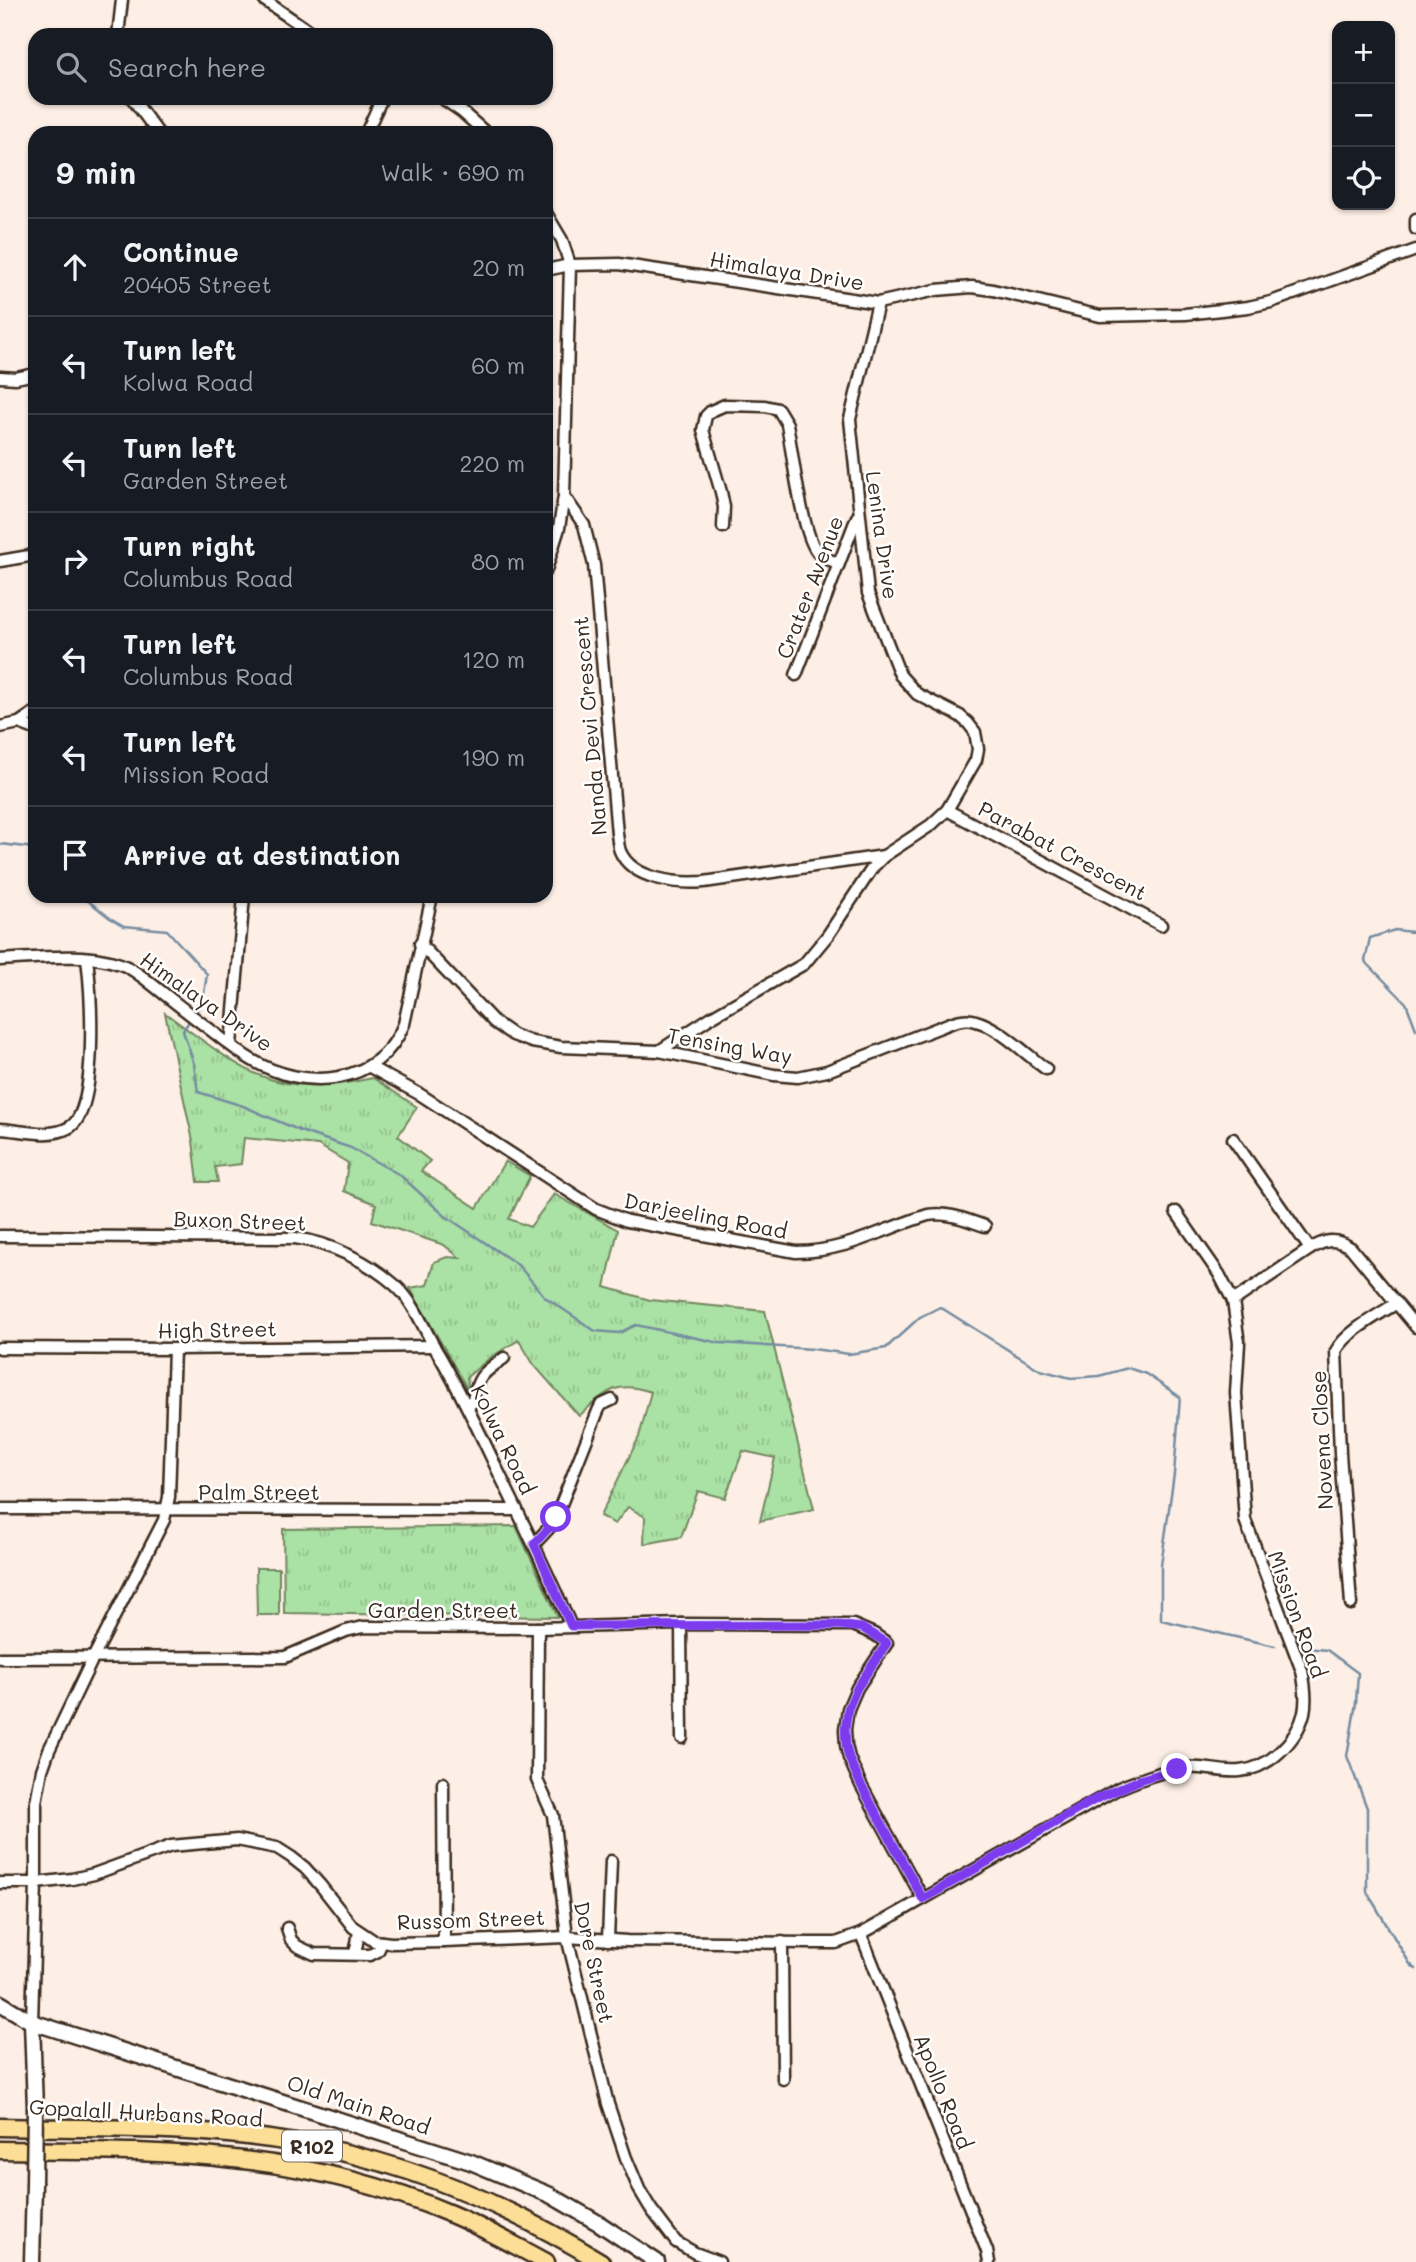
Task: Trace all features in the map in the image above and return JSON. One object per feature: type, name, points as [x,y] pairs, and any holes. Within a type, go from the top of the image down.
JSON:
[{"type":"main road","name":"Gopalall Hurbans Road","points":[[0,2127],[208,2132],[268,2138],[332,2150],[409,2171],[466,2191],[558,2235],[601,2262]]},
{"type":"main road","name":"Gopalall Hurbans Road","points":[[0,2150],[203,2156],[266,2163],[326,2174],[450,2213],[546,2262]]},
{"type":"street","points":[[119,28],[122,0]]},
{"type":"street","points":[[264,0],[305,28]]},
{"type":"street","points":[[137,105],[153,126]]},
{"type":"street","points":[[369,126],[379,105]]},
{"type":"street","points":[[452,105],[478,126]]},
{"type":"street","points":[[1416,219],[1416,229]]},
{"type":"street","points":[[553,225],[562,240],[570,265],[564,496],[553,547]]},
{"type":"street","name":"Himalaya Drive","points":[[553,269],[570,265],[619,264],[878,303],[936,290],[972,287],[1100,316],[1185,314],[1248,307],[1271,302],[1416,250]]},
{"type":"street","name":"Lenina Drive","points":[[878,303],[850,419],[868,593],[900,675],[917,694],[960,716],[975,732]]},
{"type":"street","points":[[0,377],[28,375]]},
{"type":"street","points":[[723,527],[723,500],[703,430],[706,416],[726,405],[774,408],[782,412],[787,424],[805,522],[813,545],[817,553],[839,563]]},
{"type":"street","name":"Nanda Devi Crescent","points":[[564,496],[584,525],[594,565],[617,834],[620,852],[628,862],[642,872],[683,884],[884,856]]},
{"type":"street","name":"Crater Avenue","points":[[796,675],[858,513]]},
{"type":"street","points":[[0,561],[28,556]]},
{"type":"street","points":[[0,727],[19,723],[28,717]]},
{"type":"street","points":[[19,723],[28,726]]},
{"type":"street","name":"Parabat Crescent","points":[[659,1051],[713,1016],[804,964],[828,935],[873,867],[947,810],[976,760],[978,749],[975,732]]},
{"type":"street","name":"Parabat Crescent","points":[[947,810],[1161,925]]},
{"type":"street","points":[[231,1045],[243,903]]},
{"type":"street","name":"Himalaya Drive","points":[[0,960],[87,958],[111,961],[126,967],[251,1060],[275,1071],[326,1079],[345,1076],[370,1067],[388,1052],[397,1040],[404,1024],[430,903]]},
{"type":"street","name":"Tensing Way","points":[[420,944],[494,1022],[513,1035],[532,1042],[659,1051],[774,1075],[813,1075],[943,1026],[961,1020],[975,1020],[997,1032],[1046,1069]]},
{"type":"street","points":[[0,1129],[57,1132],[68,1129],[77,1122],[83,1112],[88,1093],[92,1017],[87,958]]},
{"type":"street","name":"Darjeeling Road","points":[[370,1067],[421,1095],[597,1209],[627,1221],[748,1244],[807,1252],[841,1247],[928,1215],[941,1213],[985,1226]]},
{"type":"street","points":[[1233,1139],[1310,1249]]},
{"type":"street","points":[[1176,1212],[1219,1275],[1233,1301],[1322,1241],[1332,1239],[1351,1248],[1416,1326]]},
{"type":"street","name":"Buxon Street","points":[[0,1236],[295,1237],[315,1241],[359,1262],[397,1286],[409,1301],[434,1346]]},
{"type":"street","name":"Mission Road","points":[[861,1934],[1119,1788],[1182,1768],[1239,1771],[1253,1768],[1269,1760],[1297,1731],[1304,1713],[1306,1691],[1302,1671],[1249,1534],[1243,1510],[1236,1393],[1239,1343],[1233,1301]]},
{"type":"street","name":"Novena Close","points":[[1351,1604],[1336,1351],[1348,1336],[1397,1303]]},
{"type":"street","name":"High Street","points":[[0,1348],[434,1346]]},
{"type":"street","name":"Kolwa Road","points":[[434,1346],[467,1406],[571,1626]]},
{"type":"street","points":[[32,2262],[36,1802],[49,1750],[93,1658],[159,1533],[167,1510],[174,1349]]},
{"type":"street","points":[[467,1406],[472,1402],[481,1376],[504,1358]]},
{"type":"street","points":[[534,1544],[556,1517],[598,1411],[605,1402],[612,1400]]},
{"type":"street","name":"Palm Street","points":[[0,1509],[517,1510]]},
{"type":"street","points":[[681,1624],[682,1738]]},
{"type":"street","name":"Garden Street","points":[[0,1658],[285,1657],[346,1631],[363,1627],[853,1625],[887,1643],[857,1688],[848,1709],[845,1729],[849,1758],[923,1899]]},
{"type":"street","name":"Dore Street","points":[[538,1628],[537,1780],[552,1815],[556,1833],[566,1937],[608,2104],[639,2189],[657,2219],[676,2242],[719,2262]]},
{"type":"street","points":[[443,1783],[444,1942]]},
{"type":"street","name":"Russom Street","points":[[0,1883],[36,1883],[94,1874],[171,1846],[237,1840],[277,1849],[291,1857],[321,1885],[359,1932],[374,1941],[444,1942],[566,1937],[836,1943],[861,1934]]},
{"type":"street","points":[[608,1940],[611,1861]]},
{"type":"street","points":[[286,1928],[294,1943],[314,1954],[372,1955],[378,1951],[382,1942]]},
{"type":"street","points":[[355,1954],[359,1932]]},
{"type":"street","name":"Apollo Road","points":[[861,1934],[987,2251],[989,2262]]},
{"type":"street","points":[[782,1942],[783,2079]]},
{"type":"street","points":[[0,2003],[32,2022]]},
{"type":"street","name":"Old Main Road","points":[[32,2022],[471,2162],[550,2195],[612,2231],[657,2262]]},
{"type":"green space","points":[[165,1013],[212,1048],[261,1076],[303,1085],[345,1083],[373,1078],[417,1107],[398,1136],[430,1161],[421,1171],[477,1208],[505,1161],[530,1176],[509,1219],[530,1227],[554,1194],[618,1230],[605,1287],[650,1300],[765,1311],[814,1509],[760,1521],[775,1458],[743,1451],[725,1498],[698,1491],[681,1537],[644,1544],[645,1517],[628,1507],[615,1524],[600,1516],[639,1437],[651,1392],[628,1387],[611,1390],[579,1416],[534,1365],[519,1340],[491,1357],[467,1377],[469,1392],[410,1288],[427,1285],[434,1262],[447,1257],[460,1258],[444,1245],[372,1221],[376,1204],[344,1191],[348,1163],[318,1145],[244,1138],[241,1164],[215,1167],[218,1182],[198,1182],[193,1141]]},
{"type":"green space","points":[[516,1526],[558,1617],[284,1613],[283,1529]]},
{"type":"green space","points":[[256,1568],[279,1568],[279,1615],[257,1615]]},
{"type":"waterway","points":[[0,844],[28,847]]},
{"type":"waterway","points":[[91,903],[124,926],[167,930],[207,974],[203,1000],[195,1013]]},
{"type":"waterway","points":[[1416,930],[1395,930],[1370,938],[1365,961],[1406,1003],[1416,1029]]},
{"type":"waterway","points":[[191,1018],[183,1031],[194,1064],[198,1092],[243,1106],[303,1132],[351,1148],[400,1175],[444,1215],[518,1265],[545,1297],[595,1331],[619,1333],[636,1325],[720,1343],[849,1354],[886,1348],[920,1317],[940,1307],[1040,1370],[1071,1378],[1099,1376],[1128,1368],[1146,1374],[1180,1397],[1174,1474],[1161,1565],[1161,1620],[1275,1646]]},
{"type":"waterway","points":[[1305,1648],[1327,1650],[1358,1673],[1347,1756],[1367,1808],[1367,1892],[1410,1964],[1416,1969]]},
{"type":"route","points":[[556,1517],[534,1544],[571,1626],[853,1625],[887,1643],[857,1688],[848,1709],[846,1745],[861,1785],[923,1899],[1096,1799],[1142,1779],[1177,1769]]}]
